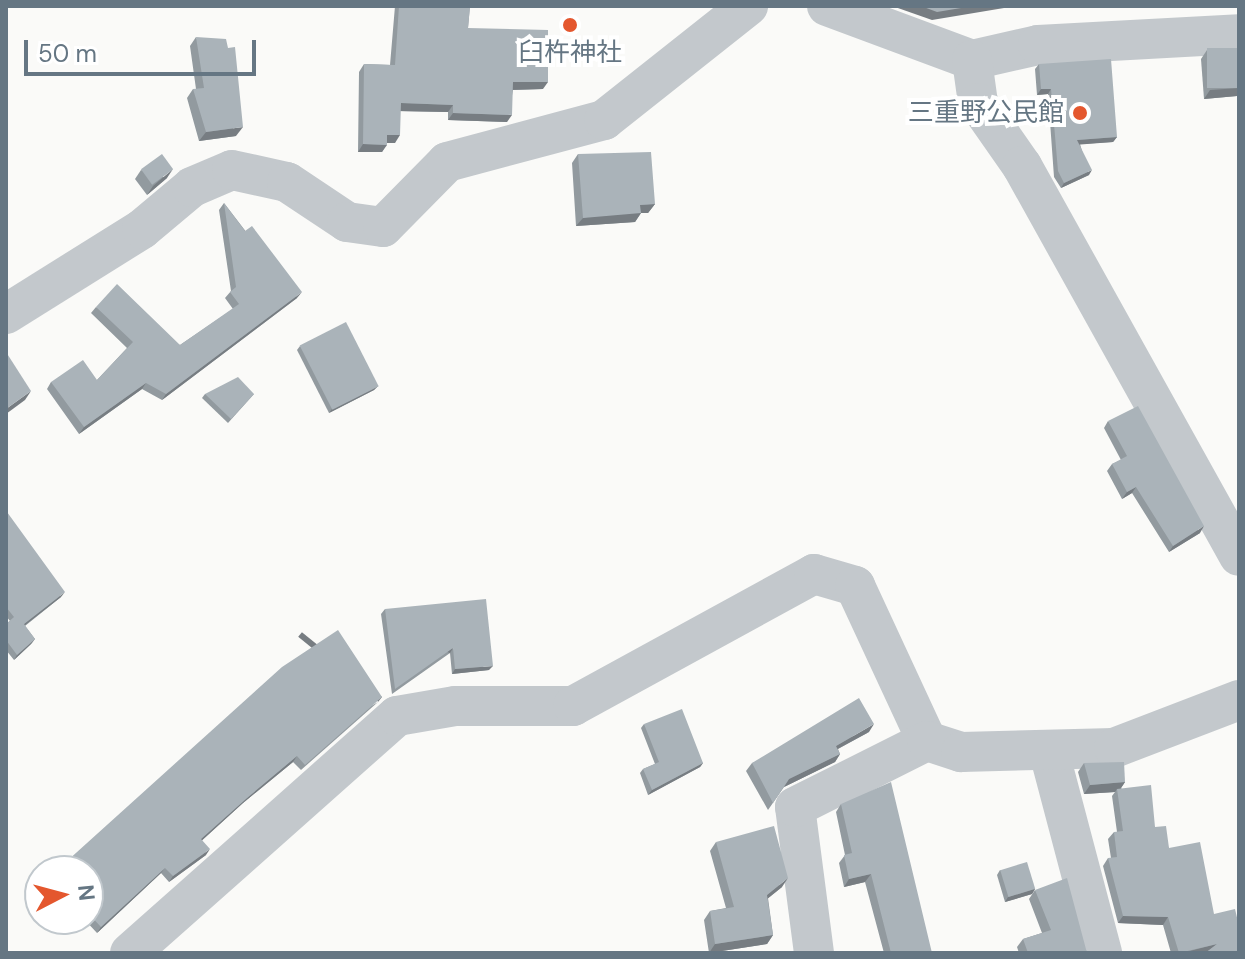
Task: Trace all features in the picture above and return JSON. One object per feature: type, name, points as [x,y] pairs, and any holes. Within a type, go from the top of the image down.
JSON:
[{"type":"street","points":[[6,314],[142,229],[192,187],[232,170],[287,182],[347,222],[383,227],[447,162],[604,120],[748,6]]},
{"type":"street","points":[[827,6],[972,60],[1038,45],[1239,34]]},
{"type":"street","points":[[972,60],[978,103],[1022,166],[1239,556]]},
{"type":"street","points":[[130,953],[397,716],[455,706],[573,706],[814,574],[855,586],[927,741]]},
{"type":"street","points":[[814,953],[795,807],[927,741],[961,752],[1049,752],[1137,743],[1239,700]]},
{"type":"street","points":[[1049,752],[1102,953]]},
{"type":"building","points":[[399,6],[470,6],[468,28],[548,30],[548,82],[513,82],[512,115],[453,113],[453,105],[401,103],[400,135],[387,135],[387,145],[363,144],[364,64],[395,65]]},
{"type":"building","points":[[921,6],[973,6],[937,12]]},
{"type":"building","points":[[196,37],[226,39],[228,48],[235,47],[243,127],[206,132],[193,89],[204,88]]},
{"type":"building","points":[[1207,48],[1239,48],[1239,88],[1207,88]]},
{"type":"building","name":"三重野公民館","points":[[1111,59],[1117,137],[1077,140],[1092,170],[1064,183],[1058,171],[1051,89],[1041,89],[1039,64]]},
{"type":"building","points":[[651,152],[655,204],[640,205],[641,213],[583,218],[578,154]]},
{"type":"building","points":[[162,154],[173,169],[152,185],[141,169]]},
{"type":"building","points":[[224,203],[245,231],[252,226],[302,292],[166,394],[146,383],[84,427],[51,382],[83,360],[97,380],[133,342],[96,307],[117,284],[180,345],[239,304],[230,292],[236,287]]},
{"type":"building","points":[[346,322],[379,386],[332,410],[300,346]]},
{"type":"building","points":[[6,352],[31,391],[6,409]]},
{"type":"building","points":[[238,377],[254,394],[231,419],[205,394]]},
{"type":"building","points":[[1138,406],[1204,526],[1173,546],[1136,487],[1127,492],[1112,464],[1127,456],[1108,421]]},
{"type":"building","points":[[7,512],[65,592],[24,624],[35,639],[17,655],[6,640],[6,624],[14,617],[6,607]]},
{"type":"building","points":[[486,599],[493,666],[455,669],[453,648],[395,689],[385,609]]},
{"type":"building","points":[[338,630],[382,697],[305,765],[297,756],[247,798],[201,839],[210,849],[173,876],[165,868],[104,924],[104,855],[74,855],[282,667]]},
{"type":"building","points":[[859,698],[874,724],[836,746],[840,754],[789,779],[773,803],[752,763]]},
{"type":"building","points":[[682,709],[703,763],[652,790],[643,769],[659,762],[644,724]]},
{"type":"building","points":[[1124,762],[1125,782],[1090,785],[1084,763]]},
{"type":"building","points":[[891,782],[932,953],[891,953],[871,874],[849,879],[844,855],[852,853],[841,804]]},
{"type":"building","points":[[1151,785],[1155,827],[1166,826],[1169,848],[1200,842],[1214,914],[1235,909],[1239,926],[1239,953],[1205,953],[1217,944],[1179,953],[1168,917],[1123,916],[1108,858],[1117,857],[1114,832],[1123,831],[1117,789]]},
{"type":"building","points":[[774,826],[788,878],[767,895],[773,935],[715,944],[710,911],[734,907],[716,842]]},
{"type":"building","points":[[1027,862],[1035,889],[1008,897],[1000,870]]},
{"type":"building","points":[[1067,878],[1087,953],[1028,953],[1023,939],[1051,930],[1035,890]]},
{"type":"place","name":"臼杵神社","points":[[570,25]]},
{"type":"place","name":"三重野公民館","points":[[1080,113]]}]
